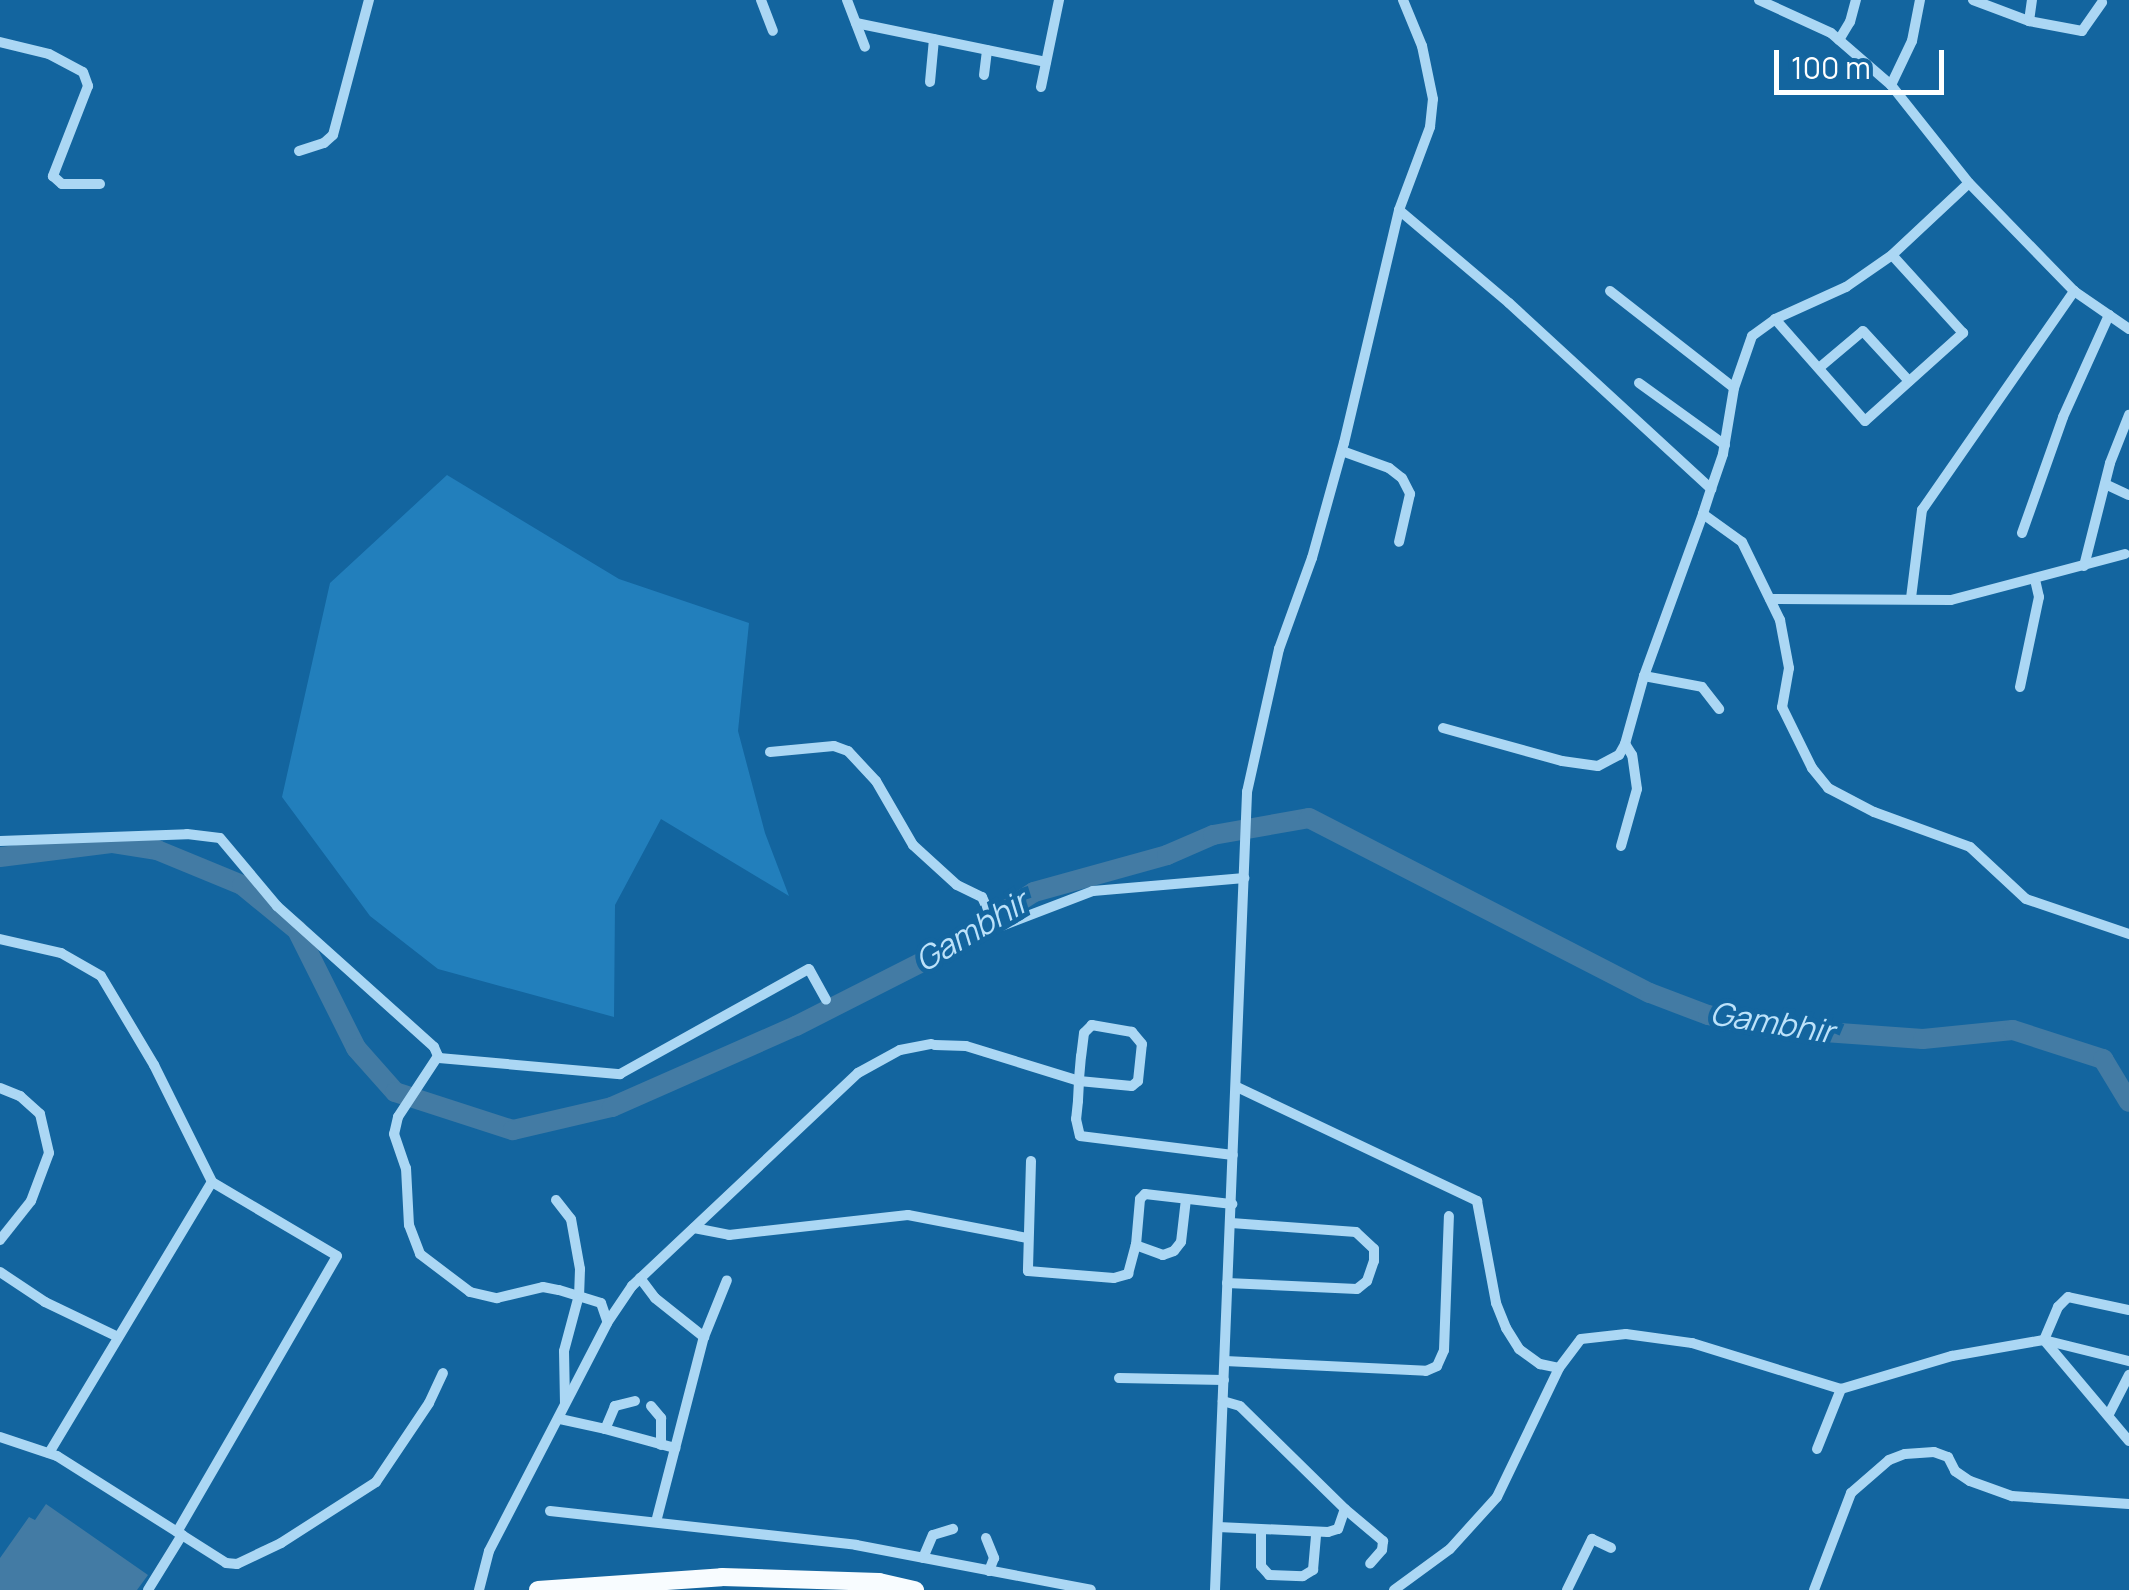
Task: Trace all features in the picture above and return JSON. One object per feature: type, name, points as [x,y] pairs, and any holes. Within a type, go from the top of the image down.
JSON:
[{"type":"main road","points":[[538,1590],[722,1577],[879,1582],[915,1590]]},
{"type":"street","points":[[299,151],[324,144],[333,135],[369,0]]},
{"type":"street","points":[[761,0],[773,31]]},
{"type":"street","points":[[846,0],[865,47]]},
{"type":"street","points":[[1041,87],[1059,0]]},
{"type":"street","points":[[1215,1590],[1247,792],[1279,649],[1312,558],[1342,451],[1399,210],[1430,127],[1433,99],[1422,46],[1402,0]]},
{"type":"street","points":[[1759,0],[1839,40],[1892,85],[1969,183],[2074,291],[2129,329]]},
{"type":"street","points":[[1839,40],[1850,22],[1856,0]]},
{"type":"street","points":[[1892,85],[1912,41],[1920,0]]},
{"type":"street","points":[[1973,0],[2029,21],[2082,31],[2102,2]]},
{"type":"street","points":[[2029,21],[2032,0]]},
{"type":"street","points":[[856,24],[1046,62]]},
{"type":"street","points":[[930,82],[934,39]]},
{"type":"street","points":[[0,42],[49,54],[83,72],[88,86],[53,176],[62,184],[100,184]]},
{"type":"street","points":[[984,75],[987,50]]},
{"type":"street","points":[[1443,728],[1562,761],[1598,766],[1619,755],[1712,488],[1725,446],[1734,388],[1752,336],[1776,320],[1846,287],[1892,255],[1969,183]]},
{"type":"street","points":[[1399,210],[1509,303],[1712,488]]},
{"type":"street","points":[[1776,320],[1865,421],[1963,333],[1892,255]]},
{"type":"street","points":[[1610,291],[1734,388]]},
{"type":"street","points":[[1911,598],[1922,510],[2074,291]]},
{"type":"street","points":[[2022,533],[2064,417],[2109,315]]},
{"type":"street","points":[[1818,368],[1864,331],[1909,382]]},
{"type":"street","points":[[1639,383],[1725,446]]},
{"type":"street","points":[[2084,566],[2104,484],[2129,415]]},
{"type":"street","points":[[1342,451],[1389,468],[1402,478],[1410,494],[1398,542]]},
{"type":"street","points":[[2104,484],[2129,495]]},
{"type":"street","points":[[1703,514],[1742,542],[1780,620],[1788,668],[1782,708],[1812,768],[1828,788],[1874,812],[1970,847],[2026,899],[2129,934]]},
{"type":"street","points":[[1770,599],[1951,600],[2125,554]]},
{"type":"street","points":[[2020,687],[2039,596],[2035,580]]},
{"type":"street","points":[[1644,676],[1702,686],[1719,709]]},
{"type":"street","points":[[1621,846],[1637,789],[1632,755],[1625,744]]},
{"type":"street","points":[[770,752],[834,746],[848,751],[876,781],[912,845],[956,885],[982,896],[996,928],[1094,891],[1244,878]]},
{"type":"street","points":[[0,841],[187,834],[220,838],[277,906],[434,1048],[439,1058],[620,1074],[809,969],[826,1000]]},
{"type":"street","points":[[0,939],[61,953],[101,976],[154,1065],[212,1182],[337,1256],[148,1590]]},
{"type":"street","points":[[479,1590],[489,1552],[607,1323],[640,1278],[858,1073],[900,1050],[933,1044],[966,1046],[1079,1082],[1132,1086],[1138,1081],[1142,1044],[1132,1032],[1092,1025],[1084,1033],[1079,1082],[1080,1136],[1234,1155]]},
{"type":"street","points":[[438,1056],[398,1117],[394,1134],[406,1168],[409,1224],[430,1264],[470,1292],[497,1298],[543,1288],[580,1295],[601,1303],[607,1323]]},
{"type":"street","points":[[0,1088],[33,1105],[46,1134],[49,1153],[31,1200],[0,1240]]},
{"type":"street","points":[[1237,1088],[1476,1201],[1496,1303],[1506,1328],[1519,1349],[1540,1364],[1559,1368]]},
{"type":"street","points":[[1030,1161],[1028,1271],[1114,1278],[1128,1274],[1136,1245],[1140,1199],[1145,1194],[1232,1204]]},
{"type":"street","points":[[49,1452],[212,1182]]},
{"type":"street","points":[[1136,1245],[1162,1255],[1174,1250],[1181,1242],[1186,1198]]},
{"type":"street","points":[[556,1200],[571,1219],[580,1295],[564,1351],[562,1414]]},
{"type":"street","points":[[694,1228],[729,1235],[908,1216],[1028,1238]]},
{"type":"street","points":[[1225,1361],[1426,1371],[1437,1366],[1444,1350],[1449,1216]]},
{"type":"street","points":[[1227,1283],[1357,1289],[1367,1281],[1374,1261],[1374,1249],[1356,1232],[1231,1223]]},
{"type":"street","points":[[0,1272],[44,1302],[118,1337]]},
{"type":"street","points":[[640,1278],[654,1298],[704,1336]]},
{"type":"street","points":[[656,1522],[704,1336],[727,1280]]},
{"type":"street","points":[[2044,1340],[2058,1307],[2068,1297],[2129,1310]]},
{"type":"street","points":[[1394,1590],[1450,1549],[1498,1498],[1559,1368],[1581,1340],[1626,1334],[1692,1344],[1841,1389],[1952,1356],[2044,1340],[2129,1362]]},
{"type":"street","points":[[2044,1340],[2129,1441]]},
{"type":"street","points":[[0,1437],[49,1452],[226,1563],[238,1564],[281,1542],[376,1482],[429,1404],[444,1373]]},
{"type":"street","points":[[2108,1414],[2129,1375]]},
{"type":"street","points":[[1119,1378],[1224,1380]]},
{"type":"street","points":[[1817,1448],[1841,1389]]},
{"type":"street","points":[[605,1429],[614,1406],[634,1401]]},
{"type":"street","points":[[1223,1401],[1240,1406],[1344,1509],[1384,1541],[1370,1564]]},
{"type":"street","points":[[651,1406],[662,1418],[661,1444]]},
{"type":"street","points":[[562,1414],[675,1448]]},
{"type":"street","points":[[1814,1590],[1851,1493],[1889,1460],[1905,1454],[1934,1452],[1948,1457],[1955,1471],[1970,1481],[2012,1496],[2129,1504]]},
{"type":"street","points":[[1218,1527],[1316,1533],[1338,1529],[1344,1509]]},
{"type":"street","points":[[550,1511],[808,1538],[1091,1590]]},
{"type":"street","points":[[922,1558],[933,1536],[953,1530]]},
{"type":"street","points":[[1261,1530],[1261,1566],[1269,1575],[1303,1576],[1313,1570],[1316,1533]]},
{"type":"street","points":[[986,1538],[994,1558],[990,1571]]},
{"type":"street","points":[[1568,1590],[1592,1539],[1611,1548]]},
{"type":"shaded area","points":[[447,475],[619,579],[749,623],[738,731],[765,833],[789,896],[661,819],[615,905],[614,1017],[438,969],[370,916],[282,797],[330,583]]},
{"type":"shaded area","points":[[46,1504],[148,1575],[137,1590],[0,1590],[0,1558],[29,1517],[35,1520]]},
{"type":"waterway","name":"Gambhir","points":[[0,857],[113,843],[157,850],[242,885],[297,930],[356,1048],[395,1092],[513,1130],[612,1107],[796,1026],[940,953],[1034,892],[1167,855],[1213,835],[1309,818],[1650,993],[1708,1015],[1769,1028],[1923,1039],[2013,1030],[2103,1059],[2129,1102]]}]
